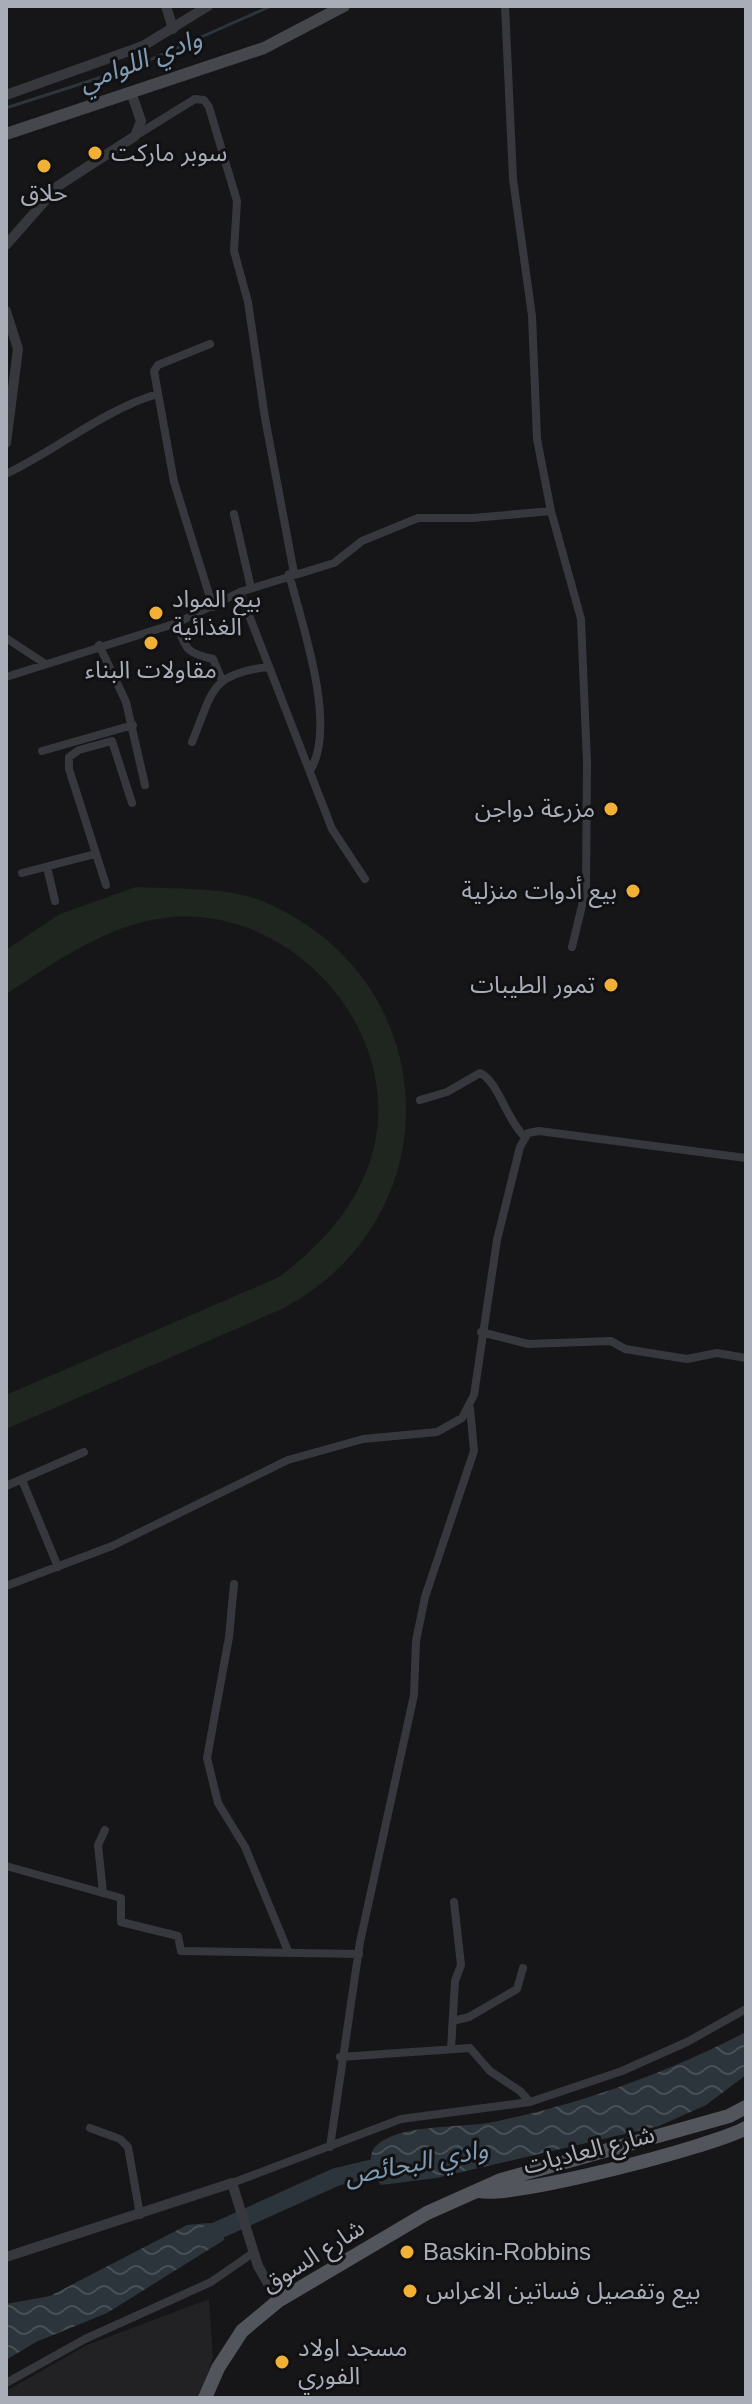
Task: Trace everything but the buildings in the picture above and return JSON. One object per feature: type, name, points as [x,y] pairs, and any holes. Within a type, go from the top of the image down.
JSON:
[{"type":"main road","points":[[6,134],[264,48],[344,6]]},
{"type":"main road","name":"شارع العاديات","points":[[479,2191],[501,2180],[729,2116],[746,2107]]},
{"type":"main road","name":"شارع العاديات","points":[[479,2191],[493,2194],[525,2188],[742,2132]]},
{"type":"main road","name":"شارع السوق","points":[[205,2398],[218,2368],[242,2331],[278,2301],[427,2213],[479,2191]]},
{"type":"main road","points":[[218,2368],[218,2398]]},
{"type":"street","points":[[166,6],[173,29]]},
{"type":"street","points":[[6,95],[143,46],[208,6]]},
{"type":"street","points":[[505,6],[513,179],[532,316],[537,439],[551,511],[581,619],[587,762],[586,889],[572,947]]},
{"type":"street","points":[[131,92],[141,121],[135,136]]},
{"type":"street","points":[[6,245],[36,208],[69,176],[195,99],[204,100],[209,107],[237,201],[234,251],[248,302],[291,573],[317,696],[320,751],[311,769]]},
{"type":"street","points":[[6,311],[11,336],[18,349],[6,443]]},
{"type":"street","points":[[210,344],[158,365],[154,371],[174,482],[213,607]]},
{"type":"street","points":[[6,474],[43,456],[105,415],[157,394]]},
{"type":"street","points":[[6,677],[99,645],[177,623],[240,592],[291,573],[334,563],[362,541],[418,518],[473,518],[551,511]]},
{"type":"street","points":[[234,514],[241,557],[251,588]]},
{"type":"street","points":[[240,592],[341,847],[365,879]]},
{"type":"street","points":[[177,623],[187,650],[213,659],[222,680]]},
{"type":"street","points":[[6,638],[44,663]]},
{"type":"street","points":[[99,645],[122,690],[133,725],[145,785]]},
{"type":"street","points":[[192,742],[222,680],[235,671],[268,667]]},
{"type":"street","points":[[42,751],[133,725]]},
{"type":"street","points":[[106,885],[69,769],[69,757],[79,750],[112,741],[132,803]]},
{"type":"street","points":[[22,873],[95,854]]},
{"type":"street","points":[[47,867],[55,901]]},
{"type":"street","points":[[420,1100],[447,1092],[480,1073],[495,1087],[507,1116],[524,1136]]},
{"type":"street","points":[[524,1136],[539,1131],[746,1158]]},
{"type":"street","points":[[330,2147],[340,2057],[359,1954],[414,1695],[416,1641],[425,1597],[474,1451],[470,1408],[481,1332],[497,1240],[524,1136]]},
{"type":"street","points":[[481,1332],[528,1344],[611,1341],[625,1349],[687,1359],[717,1353],[746,1358]]},
{"type":"street","points":[[6,1586],[112,1546],[288,1460],[363,1439],[437,1432],[462,1418],[470,1408]]},
{"type":"street","points":[[6,1486],[84,1452]]},
{"type":"street","points":[[22,1480],[58,1567]]},
{"type":"street","points":[[234,1584],[229,1637],[207,1758],[218,1803],[245,1847],[288,1951]]},
{"type":"street","points":[[103,1893],[98,1845],[105,1830]]},
{"type":"street","points":[[6,1866],[121,1898],[121,1922],[178,1936],[181,1951],[359,1954]]},
{"type":"street","points":[[451,2049],[455,1981],[461,1965],[454,1902]]},
{"type":"street","points":[[453,2021],[469,2017],[517,1989],[523,1968]]},
{"type":"street","points":[[6,2257],[232,2183],[401,2119],[530,2102],[622,2071],[687,2042],[746,2009]]},
{"type":"street","points":[[340,2057],[470,2048],[490,2071],[520,2091],[530,2102]]},
{"type":"street","points":[[90,2128],[120,2139],[128,2147],[140,2215]]},
{"type":"street","points":[[232,2183],[253,2253],[278,2301]]},
{"type":"street","points":[[6,2383],[85,2339],[211,2282],[253,2253]]},
{"type":"shaded area","points":[[136,887],[248,896],[322,936],[366,983],[394,1038],[406,1098],[401,1158],[379,1216],[340,1267],[284,1308],[6,1429],[6,1395],[279,1277],[333,1227],[353,1198],[369,1164],[378,1117],[374,1070],[357,1026],[331,987],[297,955],[257,932],[212,919],[164,918],[142,922],[81,947],[6,994],[6,950],[60,914]]},
{"type":"shaded area","points":[[209,2299],[213,2358],[199,2398],[6,2398],[6,2391],[87,2345]]},
{"type":"water","name":"وادي البحائص","points":[[746,2032],[746,2075],[706,2105],[659,2126],[436,2178],[381,2185],[373,2171],[373,2150],[398,2134],[488,2123],[555,2107],[652,2075]]},
{"type":"water","points":[[209,2223],[223,2228],[224,2240],[107,2313],[36,2342],[6,2360],[6,2304],[50,2296],[187,2225]]},
{"type":"waterway","name":"وادي اللوامي","points":[[6,108],[136,66],[271,6]]},
{"type":"waterway","name":"وادي البحائص","points":[[203,2237],[336,2177],[395,2163]]},
{"type":"place","name":"سوبر ماركت","points":[[95,153]]},
{"type":"place","name":"حلاق","points":[[44,166]]},
{"type":"place","name":"بيع المواد الغذائية","points":[[156,613]]},
{"type":"place","name":"مقاولات البناء","points":[[151,643]]},
{"type":"place","name":"مزرعة دواجن","points":[[611,809]]},
{"type":"place","name":"بيع أدوات منزلية","points":[[633,891]]},
{"type":"place","name":"تمور الطيبات","points":[[611,985]]},
{"type":"place","name":"Baskin-Robbins","points":[[407,2252]]},
{"type":"place","name":"بيع وتفصيل فساتين الاعراس","points":[[410,2291]]},
{"type":"place","name":"مسجد اولاد الفوري","points":[[282,2362]]}]
